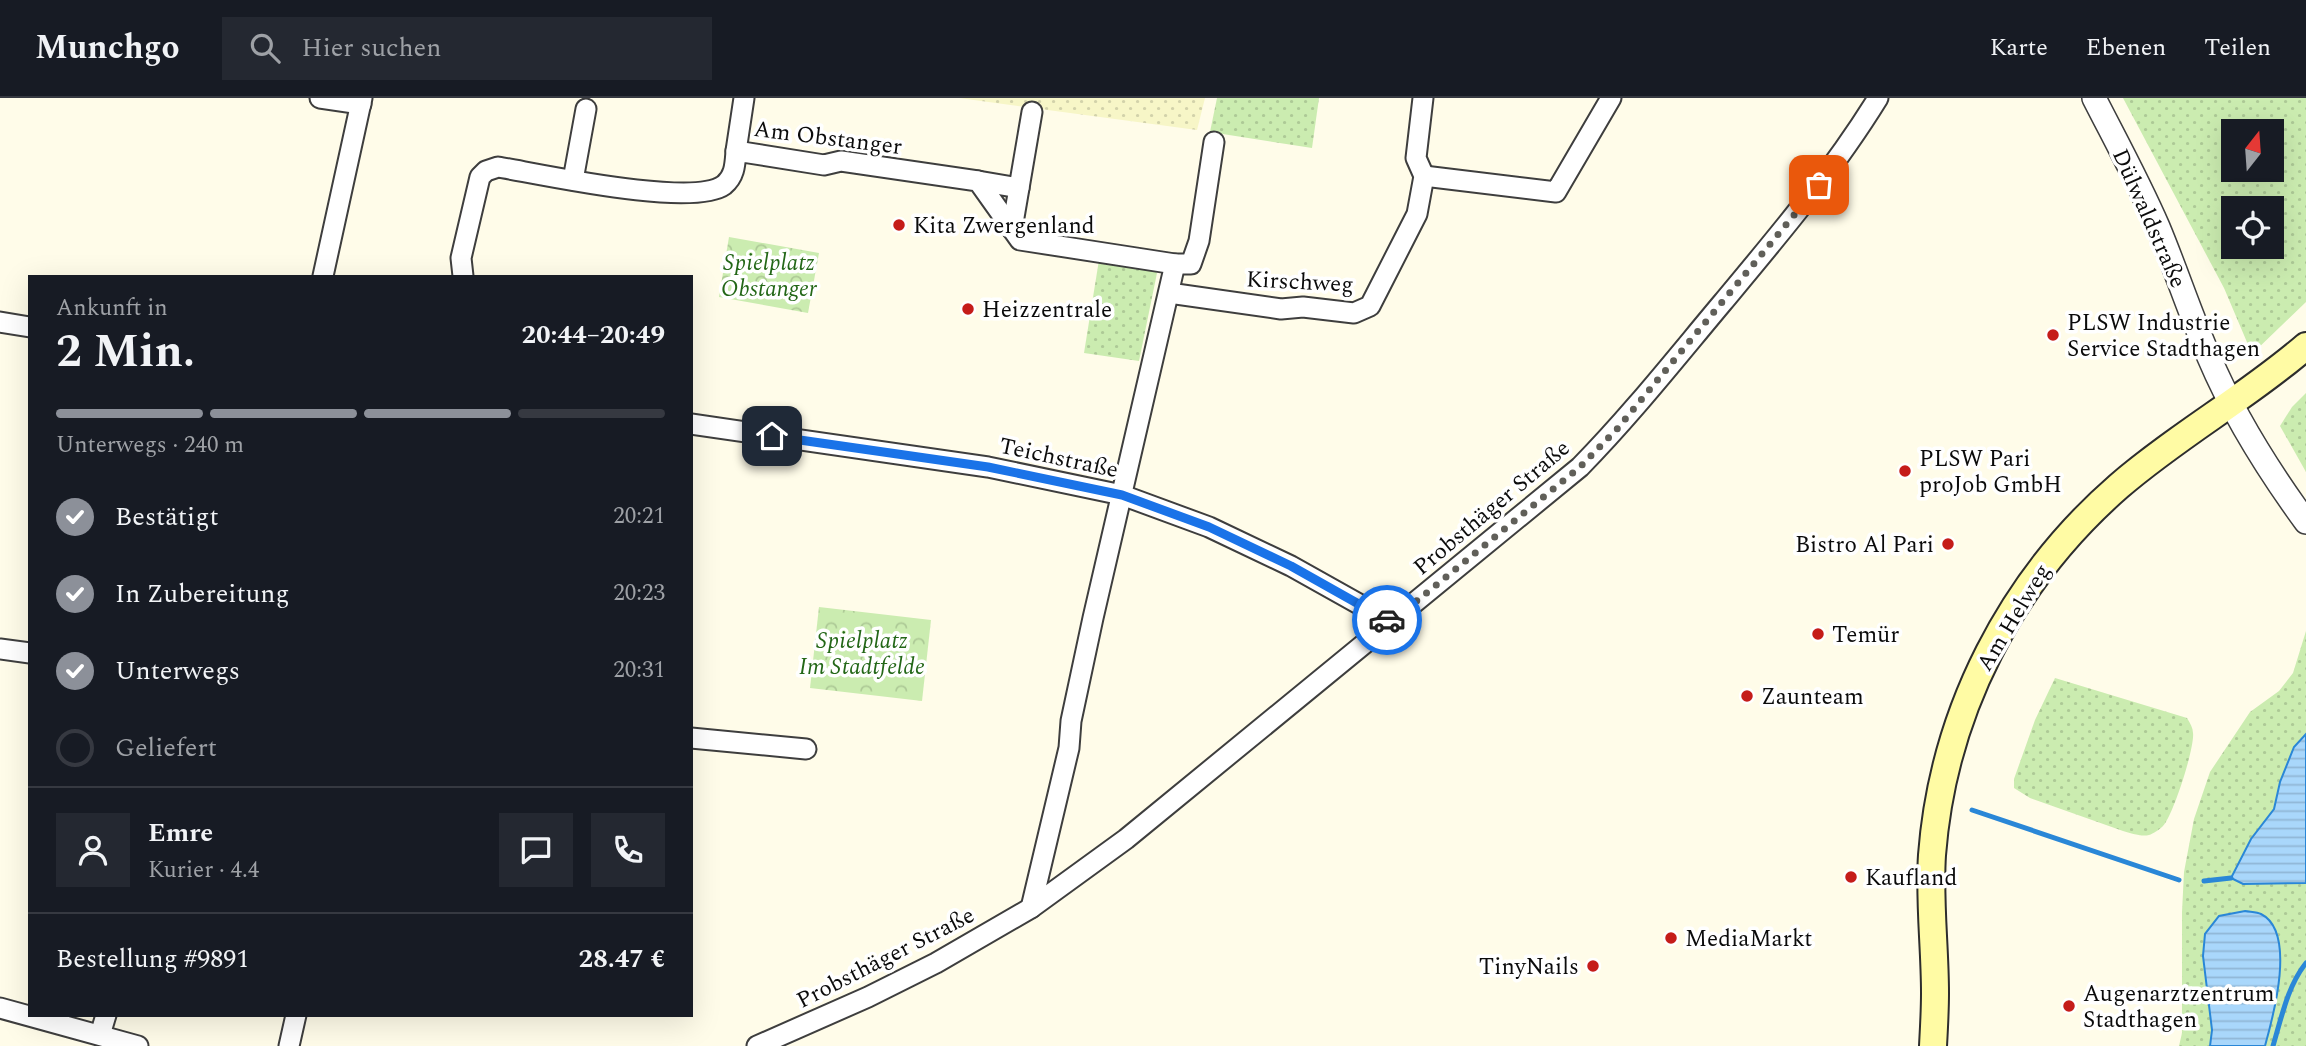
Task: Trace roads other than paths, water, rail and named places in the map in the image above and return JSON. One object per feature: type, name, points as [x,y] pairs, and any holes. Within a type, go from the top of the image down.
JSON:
[{"type":"main road","name":"Am Helweg","points":[[1933,1046],[1935,992],[1931,905],[1937,809],[1952,741],[1976,678],[1993,643],[2021,596],[2056,548],[2120,484],[2274,374],[2306,346]]},
{"type":"street","points":[[320,98],[362,101],[323,275]]},
{"type":"street","points":[[736,151],[744,98]]},
{"type":"street","name":"Kirschweg","points":[[1169,293],[1281,309],[1304,307],[1353,313],[1370,306],[1417,214],[1424,176],[1416,158],[1423,98]]},
{"type":"street","points":[[1424,176],[1556,192],[1611,98]]},
{"type":"street","name":"Probsthäger Straße","points":[[757,1046],[868,997],[936,963],[1031,908],[1126,839],[1580,467],[1617,429],[1805,204],[1857,133],[1878,98]]},
{"type":"street","name":"Dülwaldstraße","points":[[2094,98],[2158,228],[2209,357],[2231,404],[2250,440],[2306,522]]},
{"type":"street","points":[[573,180],[586,109]]},
{"type":"street","points":[[1012,229],[1031,112]]},
{"type":"street","points":[[978,181],[1020,240],[1175,264],[1191,264],[1199,241],[1214,142]]},
{"type":"street","name":"Am Obstanger","points":[[463,275],[461,258],[480,177],[485,170],[498,167],[673,194],[707,191],[722,186],[733,175],[736,151],[824,165],[841,161],[1019,188]]},
{"type":"street","points":[[1031,908],[1069,748],[1071,721],[1175,264]]},
{"type":"street","points":[[0,322],[28,327]]},
{"type":"street","name":"Teichstraße","points":[[693,424],[988,467],[1122,495],[1209,527],[1291,566],[1391,622]]},
{"type":"street","points":[[0,649],[28,653]]},
{"type":"street","points":[[693,738],[806,748]]},
{"type":"street","points":[[0,1008],[28,1016]]},
{"type":"street","points":[[33,1017],[138,1046]]},
{"type":"street","points":[[100,1035],[105,1017]]},
{"type":"street","points":[[289,1046],[296,1017]]},
{"type":"water","points":[[2306,734],[2306,883],[2243,884],[2231,878],[2251,839],[2274,809],[2280,782],[2294,747]]},
{"type":"water","points":[[2245,911],[2261,914],[2272,924],[2278,938],[2280,976],[2269,1033],[2265,1046],[2210,1046],[2212,1030],[2203,956],[2205,934],[2219,916]]},
{"type":"waterway","points":[[1972,810],[2179,880]]},
{"type":"waterway","points":[[2204,881],[2231,878]]},
{"type":"waterway","points":[[2273,1046],[2290,992],[2306,963]]},
{"type":"place","name":"Kita Zwergenland","points":[[899,225]]},
{"type":"place","name":"Heizzentrale","points":[[968,309]]},
{"type":"place","name":"PLSW Industrie Service Stadthagen","points":[[2053,335]]},
{"type":"place","name":"PLSW Pari proJob GmbH","points":[[1905,471]]},
{"type":"place","name":"Bistro Al Pari","points":[[1948,544]]},
{"type":"place","name":"Temür","points":[[1818,634]]},
{"type":"place","name":"Zaunteam","points":[[1747,696]]},
{"type":"place","name":"Kaufland","points":[[1851,877]]},
{"type":"place","name":"MediaMarkt","points":[[1671,938]]},
{"type":"place","name":"TinyNails","points":[[1593,966]]},
{"type":"place","name":"Augenarztzentrum Stadthagen","points":[[2069,1006]]},
{"type":"park label","name":"Spielplatz Obstanger","points":[[769,275]]},
{"type":"park label","name":"Spielplatz Im Stadtfelde","points":[[862,653]]}]
